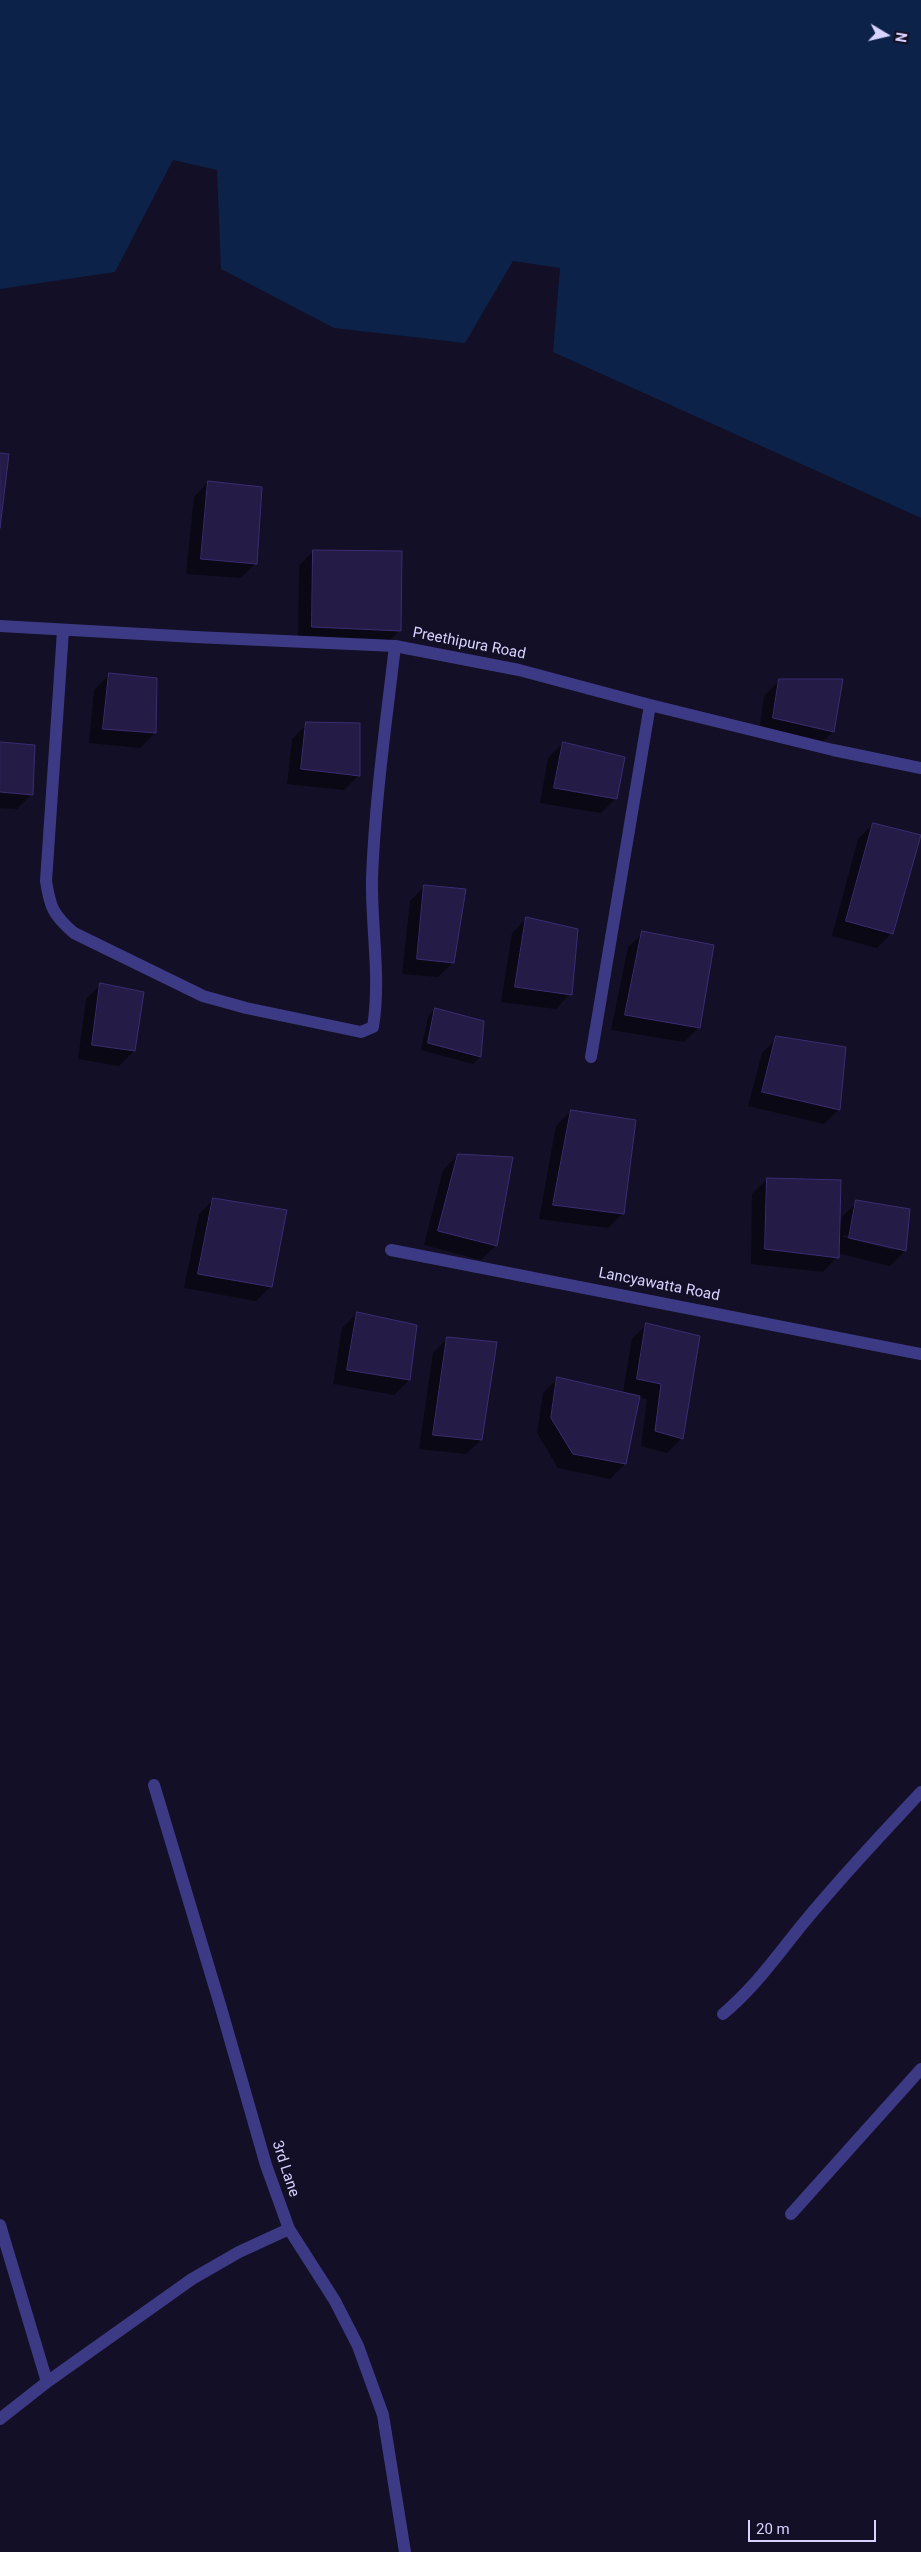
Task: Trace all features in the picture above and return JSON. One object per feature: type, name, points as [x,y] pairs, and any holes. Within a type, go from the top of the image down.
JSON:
[{"type":"street","name":"Preethipura Road","points":[[0,626],[63,631],[394,646],[519,670],[650,705],[833,750],[921,768]]},
{"type":"street","points":[[63,631],[46,881],[50,905],[58,919],[74,933],[202,996],[254,1010],[361,1032],[373,1026],[377,1005],[372,879],[394,646]]},
{"type":"street","points":[[591,1057],[650,705]]},
{"type":"street","name":"Lancyawatta Road","points":[[391,1250],[921,1354]]},
{"type":"street","name":"3rd Lane","points":[[154,1784],[266,2164],[289,2229],[335,2301],[358,2346],[383,2415],[397,2489],[405,2552]]},
{"type":"street","points":[[723,2014],[760,1979],[801,1925],[921,1792]]},
{"type":"street","points":[[791,2214],[921,2069]]},
{"type":"street","points":[[0,2224],[47,2382]]},
{"type":"street","points":[[0,2420],[47,2382],[192,2279],[239,2252],[289,2229]]},
{"type":"water","points":[[0,0],[921,0],[921,518],[553,352],[560,268],[513,261],[465,343],[334,328],[221,269],[217,170],[173,160],[115,272],[0,289]]},
{"type":"building","points":[[0,453],[9,454],[0,528]]},
{"type":"building","points":[[208,481],[262,487],[257,564],[201,559]]},
{"type":"building","points":[[313,550],[402,551],[401,631],[312,627]]},
{"type":"building","points":[[109,673],[157,678],[156,733],[103,729]]},
{"type":"building","points":[[779,679],[843,679],[834,732],[773,718]]},
{"type":"building","points":[[306,722],[360,723],[360,776],[301,769]]},
{"type":"building","points":[[0,742],[35,745],[33,795],[0,792]]},
{"type":"building","points":[[563,742],[625,757],[617,799],[554,788]]},
{"type":"building","points":[[873,823],[921,835],[893,934],[846,921]]},
{"type":"building","points":[[424,885],[466,889],[454,963],[417,959]]},
{"type":"building","points":[[526,917],[578,929],[572,995],[515,987]]},
{"type":"building","points":[[642,931],[714,945],[700,1028],[625,1015]]},
{"type":"building","points":[[100,983],[144,992],[135,1051],[92,1045]]},
{"type":"building","points":[[435,1008],[484,1021],[481,1057],[428,1043]]},
{"type":"building","points":[[776,1036],[846,1047],[840,1110],[762,1092]]},
{"type":"building","points":[[571,1110],[636,1120],[624,1214],[553,1205]]},
{"type":"building","points":[[458,1154],[513,1157],[497,1246],[438,1231]]},
{"type":"building","points":[[767,1178],[841,1180],[839,1258],[765,1249]]},
{"type":"building","points":[[213,1198],[287,1210],[272,1287],[198,1274]]},
{"type":"building","points":[[856,1200],[910,1209],[906,1251],[849,1238]]},
{"type":"building","points":[[357,1312],[417,1325],[410,1380],[347,1370]]},
{"type":"building","points":[[646,1323],[700,1336],[683,1439],[655,1431],[661,1384],[637,1379]]},
{"type":"building","points":[[447,1337],[497,1342],[482,1440],[433,1435]]},
{"type":"building","points":[[557,1377],[640,1396],[626,1464],[573,1454],[551,1418]]}]
